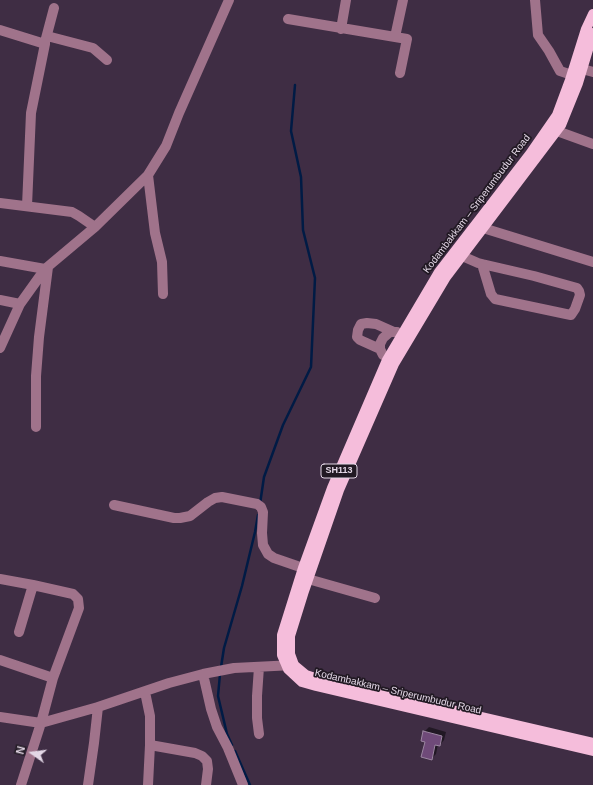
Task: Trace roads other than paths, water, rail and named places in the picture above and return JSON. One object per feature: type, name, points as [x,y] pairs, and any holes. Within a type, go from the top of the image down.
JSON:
[{"type":"main road","name":"Kodambakkam – Sriperumbudur Road","points":[[593,14],[586,29],[572,75],[557,115],[530,154],[439,272],[398,333],[332,488],[303,568],[282,635],[282,655],[290,665],[306,675],[593,743]]},
{"type":"main road","name":"Kodambakkam – Sriperumbudur Road","points":[[593,33],[582,69],[561,125],[446,277],[394,364],[339,490],[308,579],[290,636],[290,665],[288,670],[302,682],[316,686],[593,751]]},
{"type":"street","points":[[0,348],[20,304],[47,268],[95,227],[148,175],[166,146],[229,0]]},
{"type":"street","points":[[341,29],[346,0]]},
{"type":"street","points":[[395,37],[403,0]]},
{"type":"street","points":[[534,0],[538,35],[560,71],[572,75]]},
{"type":"street","points":[[27,206],[31,113],[54,8]]},
{"type":"street","points":[[288,19],[406,39],[400,73]]},
{"type":"street","points":[[0,30],[93,48],[107,60]]},
{"type":"street","points":[[582,69],[593,72]]},
{"type":"street","points":[[557,131],[593,144]]},
{"type":"street","points":[[148,175],[155,233],[162,262],[163,294]]},
{"type":"street","points":[[0,203],[72,212],[95,227]]},
{"type":"street","points":[[483,228],[593,262]]},
{"type":"street","points":[[462,256],[482,264],[577,288],[580,295],[575,309],[571,315],[495,299],[491,294],[482,264]]},
{"type":"street","points":[[0,261],[47,268]]},
{"type":"street","points":[[36,427],[36,376],[47,268]]},
{"type":"street","points":[[0,300],[20,304]]},
{"type":"street","points":[[388,358],[380,349],[360,340],[357,336],[358,330],[361,324],[366,323],[376,324],[398,333]]},
{"type":"street","points":[[380,349],[380,344],[383,338],[390,332],[398,333]]},
{"type":"street","points":[[114,505],[180,518],[190,516],[215,498],[222,497],[257,504],[261,507],[263,512],[263,545],[268,554],[274,558],[303,568]]},
{"type":"street","points":[[308,579],[375,598]]},
{"type":"street","points":[[0,580],[33,585],[73,594],[78,599],[79,608],[53,678],[41,723],[21,785]]},
{"type":"street","points":[[19,632],[33,585]]},
{"type":"street","points":[[0,660],[53,678]]},
{"type":"street","points":[[0,716],[41,723],[98,707],[169,683],[203,674],[234,668],[290,665]]},
{"type":"street","points":[[259,667],[257,718],[260,734]]},
{"type":"street","points":[[203,674],[211,709],[217,727],[228,748],[243,785]]},
{"type":"street","points":[[145,692],[150,716],[148,785]]},
{"type":"street","points":[[88,785],[98,707]]},
{"type":"street","points":[[150,745],[195,753],[202,756],[207,762],[208,769],[206,785]]},
{"type":"waterway","points":[[260,504],[264,477],[283,425],[311,367],[315,278],[303,230],[301,177],[291,131],[295,85]]},
{"type":"waterway","points":[[221,667],[224,648],[242,586],[258,515]]},
{"type":"waterway","points":[[220,674],[218,696],[227,734],[232,745]]},
{"type":"waterway","points":[[235,751],[250,785]]}]
